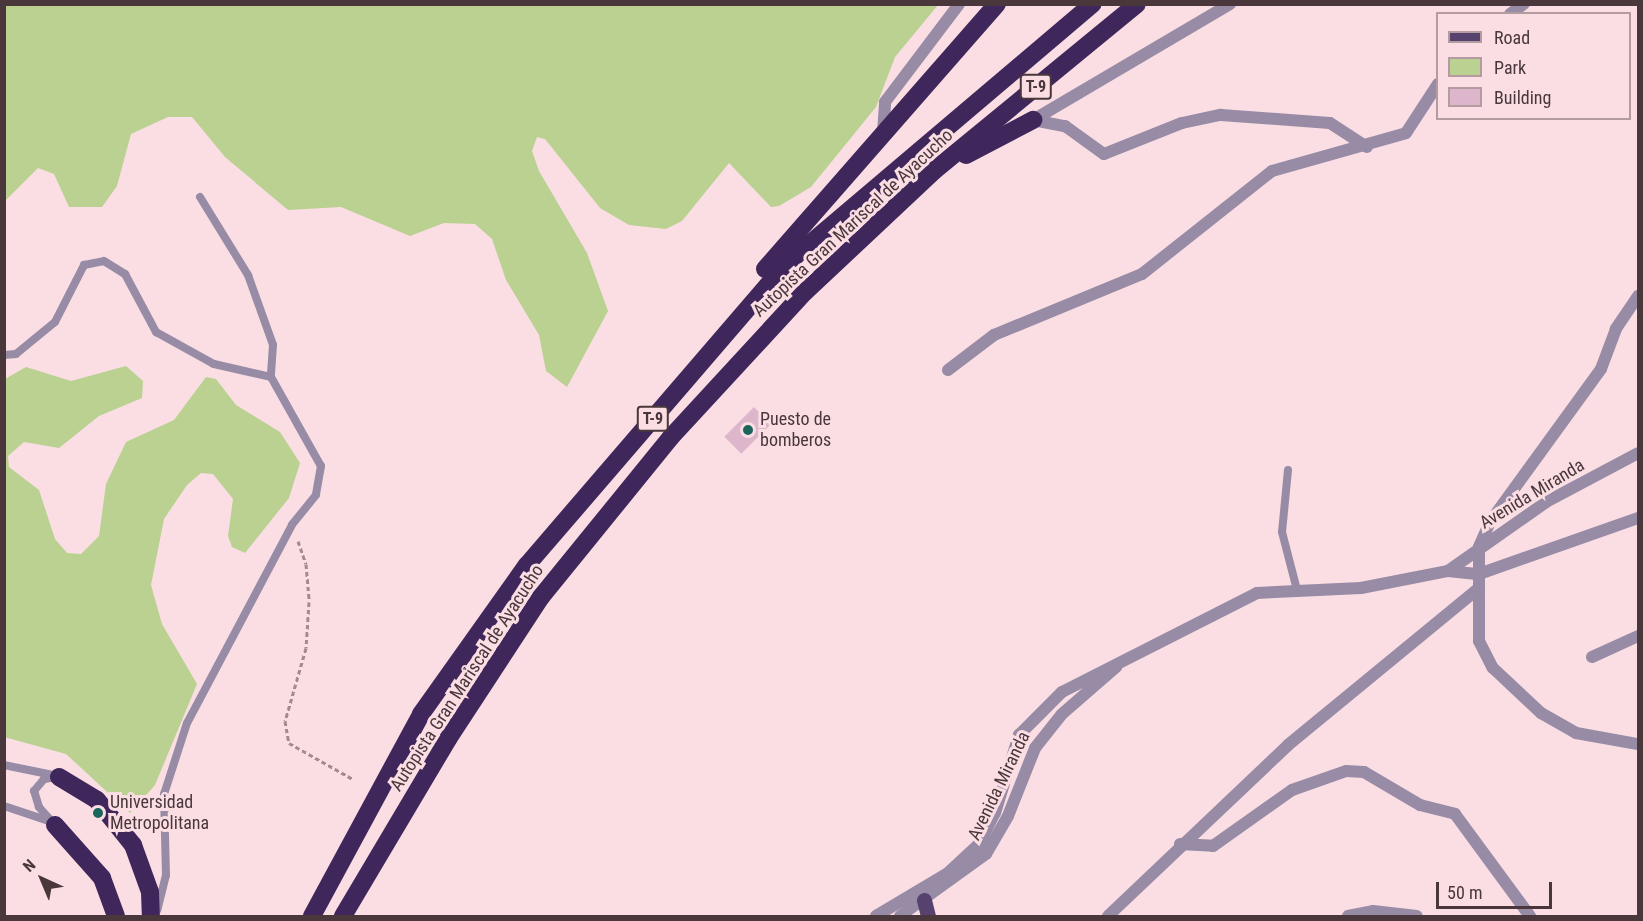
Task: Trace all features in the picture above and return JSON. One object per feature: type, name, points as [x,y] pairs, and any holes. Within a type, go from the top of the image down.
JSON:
[{"type":"highway","points":[[718,343],[765,268],[997,4]]},
{"type":"highway","name":"Autopista Gran Mariscal de Ayacucho","points":[[312,916],[434,696],[527,565],[786,264],[1093,4]]},
{"type":"highway","name":"Autopista Gran Mariscal de Ayacucho","points":[[343,916],[448,739],[541,597],[670,437],[805,292],[935,170],[1137,4]]},
{"type":"highway","points":[[935,170],[1033,120]]},
{"type":"highway","points":[[59,777],[97,800],[133,845],[150,892],[153,916]]},
{"type":"highway","points":[[55,825],[102,878],[116,916]]},
{"type":"main road","points":[[924,900],[928,916]]},
{"type":"street","points":[[884,133],[885,102],[959,4]]},
{"type":"street","points":[[1033,120],[1230,4]]},
{"type":"street","points":[[948,370],[994,335],[1142,274],[1272,171],[1366,147],[1406,133],[1436,86]]},
{"type":"street","points":[[1033,120],[1065,126],[1104,154],[1182,123],[1221,115],[1330,123],[1366,147]]},
{"type":"street","points":[[1638,296],[1616,329],[1601,369],[1516,480],[1479,547],[1483,653],[1527,702],[1576,733],[1638,744]]},
{"type":"street","name":"Avenida Miranda","points":[[1448,571],[1546,502],[1638,453]]},
{"type":"street","name":"Avenida Miranda","points":[[876,916],[948,873],[979,844],[1026,723],[1062,692],[1227,605],[1257,593],[1361,588],[1448,571],[1479,574],[1638,518]]},
{"type":"street","points":[[1108,916],[1180,844],[1324,715],[1479,588]]},
{"type":"street","points":[[1592,657],[1638,636]]},
{"type":"street","name":"Avenida Miranda","points":[[900,916],[986,854],[1040,740],[1121,662]]},
{"type":"street","points":[[1180,844],[1213,846],[1292,790],[1346,771],[1364,772],[1420,805],[1455,814],[1530,916]]},
{"type":"street","points":[[1348,916],[1373,911],[1417,916]]},
{"type":"lane","points":[[153,916],[166,875],[164,794],[187,723],[292,525],[316,495],[321,466],[271,377],[273,345],[248,275],[200,197]]},
{"type":"lane","points":[[4,355],[16,354],[55,322],[84,265],[94,259],[125,274],[156,332],[214,364],[271,377]]},
{"type":"lane","points":[[1288,470],[1282,532],[1297,590]]},
{"type":"lane","points":[[6,766],[59,777]]},
{"type":"lane","points":[[55,825],[39,807],[34,791],[44,779],[59,777]]},
{"type":"lane","points":[[4,806],[55,825]]},
{"type":"path","points":[[292,525],[306,564],[309,602],[306,648],[285,721],[289,743],[353,779]]},
{"type":"green space","points":[[5,5],[938,5],[895,57],[876,107],[811,187],[779,206],[771,207],[729,163],[682,221],[666,229],[629,225],[600,208],[545,139],[537,137],[532,151],[539,171],[587,253],[608,311],[567,387],[546,371],[539,335],[506,280],[492,239],[475,224],[444,223],[410,236],[341,207],[288,210],[225,157],[192,117],[168,117],[131,134],[117,186],[102,207],[69,207],[54,174],[38,168],[5,201]]},
{"type":"green space","points":[[126,366],[143,381],[142,398],[99,416],[59,448],[24,442],[8,456],[9,467],[39,490],[55,539],[67,553],[81,554],[99,536],[106,484],[126,442],[174,420],[206,377],[216,379],[236,405],[280,432],[300,463],[289,498],[245,553],[232,547],[228,536],[233,499],[213,474],[201,473],[187,485],[164,519],[151,585],[162,624],[197,684],[155,785],[130,813],[66,754],[4,737],[5,379],[26,367],[71,381]]},
{"type":"building","name":"Puesto de bomberos","points":[[754,407],[771,424],[741,454],[724,437]]},
{"type":"place","name":"Puesto de bomberos","points":[[748,430]]},
{"type":"place","name":"Universidad Metropolitana","points":[[98,813]]}]
